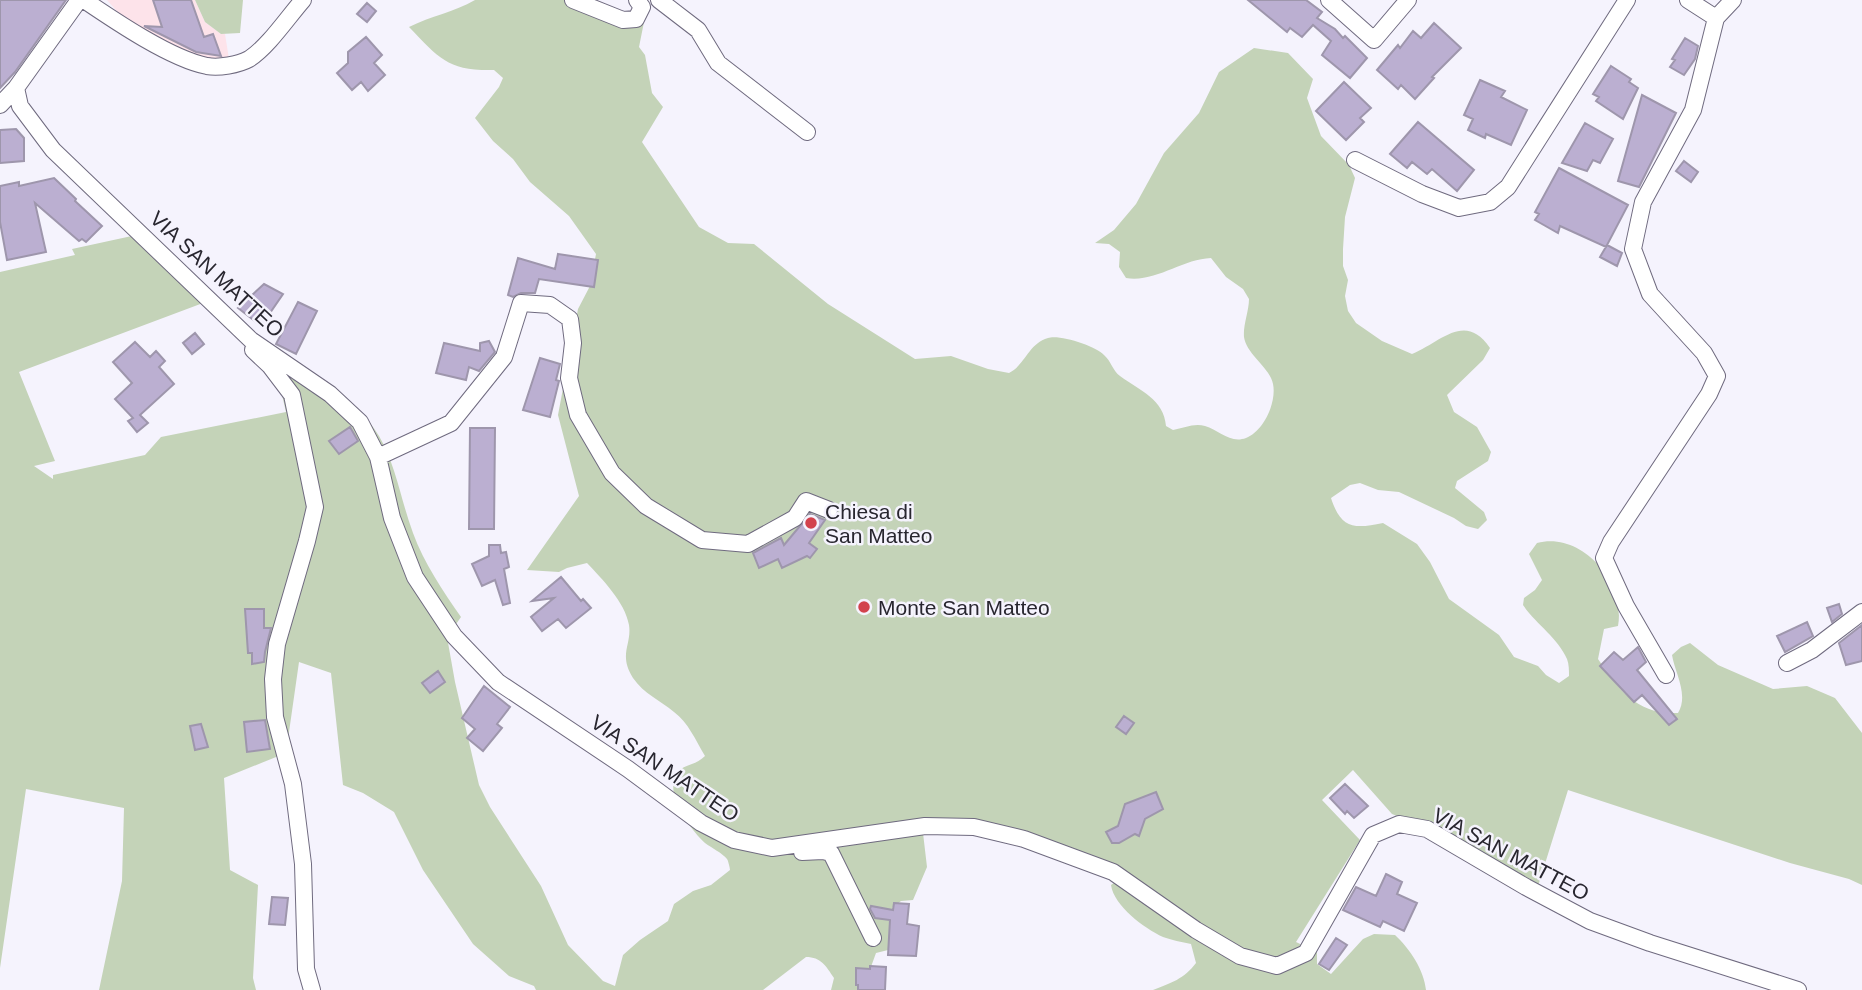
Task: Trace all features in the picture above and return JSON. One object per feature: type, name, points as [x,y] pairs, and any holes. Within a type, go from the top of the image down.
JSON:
[{"type":"street","points":[[0,105],[16,88],[82,0],[118,23],[182,57],[208,66],[233,65],[249,59],[303,0]]},
{"type":"street","points":[[573,0],[623,20],[636,19],[642,7],[637,0]]},
{"type":"street","points":[[659,0],[698,30],[718,63],[807,132]]},
{"type":"street","points":[[1329,0],[1374,40],[1408,0]]},
{"type":"street","points":[[1355,160],[1422,194],[1459,208],[1490,202],[1508,187],[1628,0]]},
{"type":"street","points":[[1688,0],[1716,18]]},
{"type":"street","points":[[1666,674],[1626,606],[1604,558],[1611,542],[1709,394],[1717,376],[1704,353],[1650,294],[1633,249],[1643,202],[1693,110],[1716,18],[1733,0]]},
{"type":"street","name":"VIA SAN MATTEO","points":[[16,88],[20,106],[53,150],[251,340],[330,394],[360,422],[378,457],[392,518],[415,577],[454,636],[498,682],[628,769],[701,823],[734,840],[772,848],[925,826],[974,827],[1024,839],[1113,872],[1196,930],[1240,956],[1277,966],[1306,953],[1373,835],[1399,824],[1427,829],[1526,887],[1590,920],[1650,943],[1798,990]]},
{"type":"street","points":[[378,457],[451,423],[504,357],[521,303],[550,305],[570,319],[573,343],[569,377],[578,415],[612,473],[646,506],[702,540],[738,544],[748,544],[795,518],[806,501],[829,510]]},
{"type":"street","points":[[251,340],[251,348],[270,366],[292,396],[315,508],[277,644],[273,679],[275,717],[293,784],[303,864],[306,969],[312,990]]},
{"type":"street","points":[[1787,663],[1812,650],[1862,612]]},
{"type":"street","points":[[772,848],[789,853],[831,853],[873,938]]},
{"type":"shaded area","points":[[107,0],[195,0],[205,22],[225,34],[229,59],[202,57],[174,45],[122,17]]},
{"type":"green space","points":[[195,0],[243,0],[240,33],[221,34],[205,22]]},
{"type":"green space","points":[[475,0],[594,0],[602,14],[637,24],[644,22],[639,47],[645,55],[652,93],[663,107],[642,142],[699,227],[728,243],[754,244],[828,304],[915,359],[951,356],[1009,373],[1041,341],[1053,337],[1068,339],[1104,355],[1118,374],[1156,402],[1166,426],[1173,430],[1201,425],[1235,439],[1246,438],[1259,428],[1269,412],[1274,394],[1271,378],[1245,343],[1249,299],[1243,289],[1226,277],[1211,258],[1200,259],[1147,277],[1126,278],[1119,267],[1120,252],[1109,244],[1095,243],[1114,230],[1136,204],[1164,153],[1199,113],[1219,72],[1254,48],[1288,53],[1313,79],[1307,98],[1321,136],[1349,165],[1355,178],[1345,217],[1343,266],[1348,280],[1345,296],[1348,311],[1356,323],[1382,341],[1412,354],[1462,330],[1481,337],[1490,348],[1483,360],[1447,395],[1454,412],[1477,427],[1491,452],[1488,461],[1457,481],[1455,488],[1484,512],[1487,520],[1478,529],[1466,526],[1399,492],[1378,490],[1360,483],[1350,485],[1331,498],[1339,516],[1356,526],[1383,523],[1417,544],[1430,562],[1449,599],[1499,635],[1514,657],[1538,666],[1559,683],[1569,676],[1567,659],[1558,644],[1523,605],[1524,598],[1535,590],[1542,580],[1529,554],[1537,543],[1554,541],[1585,553],[1608,578],[1619,610],[1618,626],[1604,629],[1598,659],[1622,690],[1640,705],[1664,713],[1678,713],[1682,691],[1672,655],[1690,643],[1718,665],[1773,689],[1807,686],[1835,698],[1862,733],[1862,885],[1568,790],[1534,899],[1507,886],[1513,872],[1445,836],[1392,814],[1353,770],[1322,800],[1360,840],[1296,942],[1317,952],[1317,964],[1331,974],[1363,939],[1374,934],[1395,935],[1415,960],[1426,990],[1153,990],[1182,977],[1196,963],[1191,944],[1163,937],[1131,916],[1113,893],[1111,885],[1121,878],[995,834],[923,833],[927,867],[913,900],[901,901],[892,908],[896,943],[888,950],[876,953],[868,975],[886,990],[831,990],[834,978],[823,963],[806,957],[763,990],[536,990],[534,986],[509,976],[473,944],[423,870],[394,812],[363,793],[343,785],[331,673],[299,662],[286,753],[224,778],[230,870],[258,885],[253,978],[256,990],[99,990],[122,881],[124,808],[26,789],[0,968],[0,272],[75,255],[72,249],[141,234],[211,300],[19,372],[55,461],[34,466],[53,479],[53,475],[145,455],[161,437],[286,412],[279,382],[286,355],[349,401],[370,423],[385,447],[417,544],[461,617],[447,637],[479,785],[490,807],[541,886],[568,945],[603,981],[615,986],[623,955],[668,921],[674,904],[693,891],[711,885],[730,870],[727,859],[705,843],[680,810],[673,790],[674,780],[683,768],[705,756],[679,716],[633,678],[626,662],[629,625],[618,599],[587,563],[559,572],[527,570],[579,496],[558,415],[578,309],[590,286],[596,254],[569,216],[530,182],[475,118],[503,78],[494,70],[466,68],[446,61],[409,27]]},
{"type":"building","points":[[0,0],[66,0],[15,72],[0,88]]},
{"type":"building","points":[[153,0],[191,0],[204,37],[213,34],[221,56],[196,52],[144,26],[162,27]]},
{"type":"building","points":[[1248,0],[1306,0],[1322,12],[1317,18],[1335,29],[1343,38],[1345,36],[1367,58],[1350,78],[1322,55],[1331,41],[1313,25],[1302,37],[1290,28],[1287,32]]},
{"type":"building","points":[[367,3],[376,11],[367,22],[357,14]]},
{"type":"building","points":[[1434,23],[1461,48],[1432,77],[1434,78],[1415,99],[1401,85],[1398,89],[1377,70],[1413,31],[1421,38]]},
{"type":"building","points":[[366,37],[382,55],[374,63],[385,75],[368,91],[361,82],[352,90],[337,73],[348,63],[348,52]]},
{"type":"building","points":[[1685,38],[1698,46],[1695,59],[1684,75],[1670,67]]},
{"type":"building","points":[[1611,66],[1631,79],[1629,82],[1638,88],[1623,119],[1596,101],[1599,97],[1593,94]]},
{"type":"building","points":[[1480,80],[1505,91],[1501,97],[1527,110],[1511,145],[1486,134],[1485,138],[1468,130],[1473,119],[1464,115]]},
{"type":"building","points":[[1344,82],[1371,108],[1360,118],[1364,122],[1346,140],[1316,111]]},
{"type":"building","points":[[1642,95],[1676,113],[1639,187],[1618,181]]},
{"type":"building","points":[[1418,122],[1474,170],[1457,191],[1432,169],[1427,174],[1412,162],[1407,168],[1390,154]]},
{"type":"building","points":[[1585,123],[1613,139],[1600,163],[1593,160],[1587,171],[1562,163]]},
{"type":"building","points":[[16,129],[24,138],[24,161],[0,163],[0,130]]},
{"type":"building","points":[[1684,161],[1698,172],[1691,182],[1676,171]]},
{"type":"building","points":[[1559,168],[1628,205],[1606,247],[1560,226],[1558,233],[1535,220],[1539,214],[1535,212]]},
{"type":"building","points":[[54,178],[102,226],[86,242],[82,239],[79,241],[35,203],[46,252],[7,260],[0,222],[0,186],[19,182],[19,186]]},
{"type":"building","points":[[1607,245],[1622,253],[1617,266],[1600,257]]},
{"type":"building","points":[[558,254],[598,260],[594,287],[539,279],[535,293],[521,293],[513,297],[508,295],[518,258],[555,269]]},
{"type":"building","points":[[264,284],[283,294],[261,326],[238,308]]},
{"type":"building","points":[[298,302],[317,311],[296,354],[276,344]]},
{"type":"building","points":[[195,333],[204,344],[192,354],[183,343]]},
{"type":"building","points":[[489,341],[495,352],[479,371],[469,367],[466,380],[436,373],[444,343],[480,351],[480,343]]},
{"type":"building","points":[[135,342],[150,357],[156,351],[165,361],[159,367],[174,384],[140,415],[148,423],[137,432],[128,421],[133,418],[115,399],[132,383],[113,362]]},
{"type":"building","points":[[540,358],[560,364],[556,380],[559,381],[550,417],[523,410]]},
{"type":"building","points":[[350,427],[358,441],[339,454],[329,441]]},
{"type":"building","points":[[470,428],[495,428],[494,529],[469,529]]},
{"type":"building","points":[[810,514],[825,520],[809,543],[817,549],[810,558],[807,556],[782,568],[778,559],[759,568],[753,553],[781,538],[784,545]]},
{"type":"building","points":[[489,545],[500,545],[501,553],[506,552],[509,567],[504,569],[510,603],[503,605],[495,580],[482,586],[472,564],[489,556]]},
{"type":"building","points":[[561,577],[581,601],[583,599],[591,608],[566,628],[558,619],[542,631],[531,617],[554,598],[532,601]]},
{"type":"building","points":[[1839,604],[1842,614],[1832,622],[1827,608]]},
{"type":"building","points":[[245,609],[264,609],[264,628],[271,628],[264,662],[252,664],[252,653],[248,653]]},
{"type":"building","points":[[1807,622],[1813,636],[1785,652],[1777,636]]},
{"type":"building","points":[[1862,625],[1862,661],[1846,665],[1839,643]]},
{"type":"building","points":[[1638,647],[1646,662],[1637,670],[1677,719],[1669,725],[1642,695],[1634,702],[1600,666],[1614,652],[1623,660]]},
{"type":"building","points":[[438,671],[445,682],[430,693],[422,683]]},
{"type":"building","points":[[484,686],[510,707],[497,724],[502,728],[483,751],[467,738],[475,729],[462,718]]},
{"type":"building","points":[[1124,716],[1134,723],[1126,734],[1116,727]]},
{"type":"building","points":[[265,720],[270,749],[247,752],[244,722]]},
{"type":"building","points":[[201,724],[208,747],[195,750],[190,726]]},
{"type":"building","points":[[1345,784],[1368,806],[1354,818],[1347,811],[1345,814],[1330,798]]},
{"type":"building","points":[[1156,792],[1163,809],[1145,819],[1139,836],[1135,834],[1119,843],[1112,843],[1106,832],[1118,826],[1125,804]]},
{"type":"building","points":[[1386,874],[1402,882],[1397,894],[1417,903],[1404,931],[1383,921],[1380,927],[1343,910],[1356,887],[1376,896]]},
{"type":"building","points":[[272,897],[288,898],[285,925],[269,924]]},
{"type":"building","points":[[894,903],[909,904],[907,924],[919,926],[916,956],[888,955],[890,920],[875,918],[870,909],[871,906],[893,910]]},
{"type":"building","points":[[1336,938],[1347,945],[1329,970],[1319,964]]},
{"type":"building","points":[[870,966],[886,967],[885,990],[858,990],[856,968],[870,969]]},
{"type":"place","name":"Chiesa di San Matteo","points":[[811,523]]},
{"type":"place","name":"Monte San Matteo","points":[[864,607]]}]
